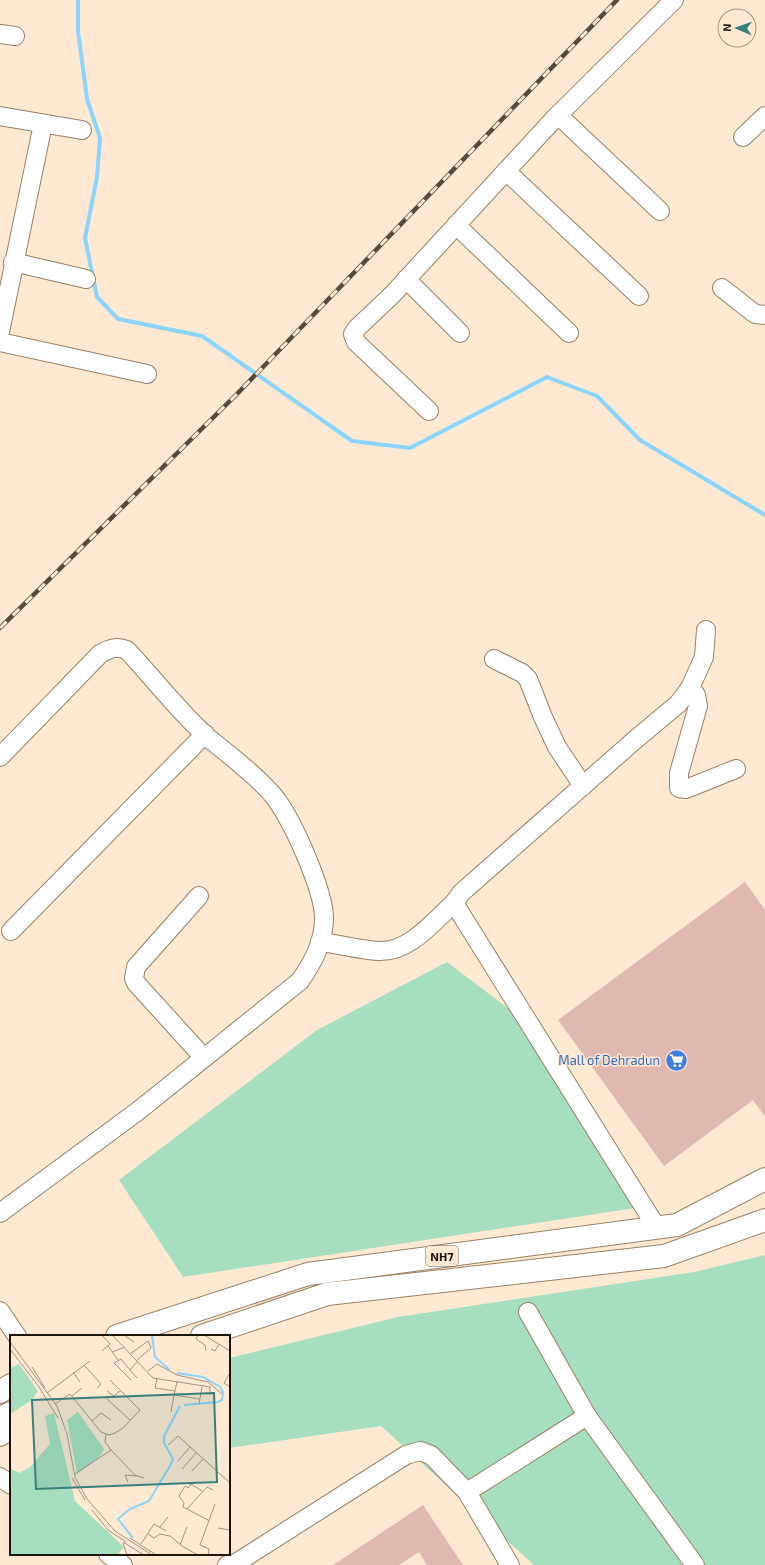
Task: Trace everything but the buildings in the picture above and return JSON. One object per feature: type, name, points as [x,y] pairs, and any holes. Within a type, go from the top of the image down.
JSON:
[{"type":"highway","name":"NH7","points":[[120,1335],[308,1274],[677,1226],[765,1179]]},
{"type":"highway","name":"NH7","points":[[205,1335],[327,1294],[664,1256],[765,1220]]},
{"type":"highway","points":[[0,1392],[10,1387]]},
{"type":"highway","points":[[0,1418],[10,1413]]},
{"type":"street","points":[[429,411],[356,342],[354,337],[357,328],[406,279],[558,115],[674,0]]},
{"type":"street","points":[[558,115],[660,211]]},
{"type":"street","points":[[0,116],[82,130]]},
{"type":"street","points":[[743,138],[765,116]]},
{"type":"street","points":[[0,332],[13,262],[43,124]]},
{"type":"street","points":[[506,171],[640,296]]},
{"type":"street","points":[[456,225],[570,333]]},
{"type":"street","points":[[13,262],[86,279]]},
{"type":"street","points":[[406,279],[460,334]]},
{"type":"street","points":[[722,288],[755,314],[765,315]]},
{"type":"street","points":[[0,342],[147,374]]},
{"type":"street","points":[[320,942],[378,951],[396,948],[415,938],[454,903],[461,893],[678,704],[690,688],[704,657],[706,630]]},
{"type":"street","points":[[0,757],[100,654],[108,649],[119,647],[127,650],[205,734],[256,776],[285,810],[309,863],[318,891],[324,919],[316,957],[300,981],[138,1111],[0,1213]]},
{"type":"street","points":[[494,659],[522,673],[528,679],[554,741],[583,786]]},
{"type":"street","points":[[690,688],[696,695],[698,706],[679,773],[677,786],[679,788],[686,789],[736,769]]},
{"type":"street","points":[[11,931],[205,734]]},
{"type":"street","points":[[199,896],[136,967],[134,978],[136,983],[204,1058]]},
{"type":"street","points":[[454,903],[657,1228]]},
{"type":"street","points":[[0,1311],[16,1335]]},
{"type":"street","points":[[528,1312],[587,1416],[694,1565]]},
{"type":"street","points":[[467,1492],[587,1416]]},
{"type":"street","points":[[0,1436],[10,1431]]},
{"type":"street","points":[[233,1564],[414,1452],[420,1451],[431,1455],[467,1492],[510,1565]]},
{"type":"street","points":[[0,1477],[10,1484]]},
{"type":"street","points":[[109,1555],[123,1565]]},
{"type":"green space","points":[[447,962],[509,1009],[648,1206],[183,1277],[119,1180],[317,1030]]},
{"type":"green space","points":[[765,1255],[765,1565],[534,1565],[381,1426],[230,1448],[230,1358],[398,1317],[694,1272]]},
{"type":"waterway","points":[[78,0],[78,31],[87,99],[100,138],[97,177],[85,238],[97,297],[118,319],[202,336],[352,441],[410,448],[547,377],[597,396],[640,440],[765,515]]},
{"type":"railway","points":[[0,628],[237,394],[617,0]]},
{"type":"place","name":"Mall of Dehradun","points":[[676,1060]]}]
